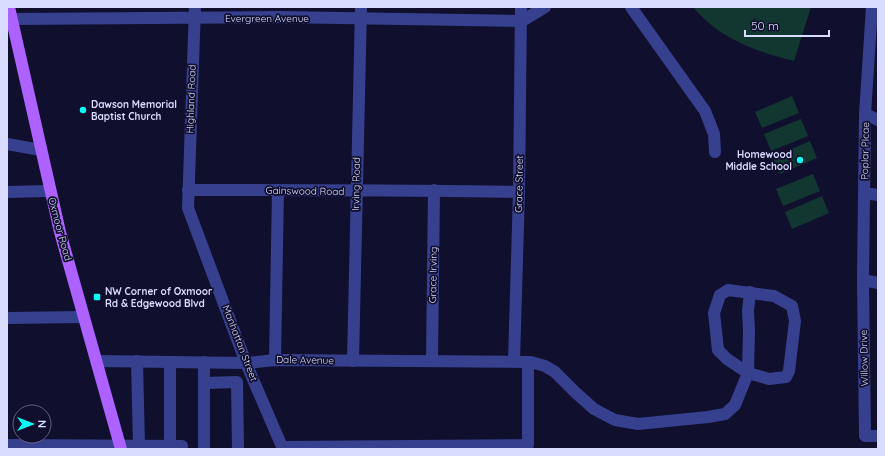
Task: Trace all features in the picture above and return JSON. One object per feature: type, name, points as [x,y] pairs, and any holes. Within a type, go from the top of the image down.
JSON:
[{"type":"main road","name":"Oxmoor Road","points":[[10,13],[50,191],[83,317],[120,448]]},
{"type":"street","name":"Grace Street","points":[[514,361],[519,192],[521,7]]},
{"type":"street","points":[[522,21],[545,7]]},
{"type":"street","points":[[631,7],[705,111],[714,134],[715,152]]},
{"type":"street","name":"Poplar Plcae","points":[[863,280],[865,114],[874,35],[872,7]]},
{"type":"street","name":"Highland Road","points":[[188,190],[194,12]]},
{"type":"street","name":"Evergreen Avenue","points":[[10,13],[361,13],[522,21]]},
{"type":"street","name":"Irving Road","points":[[353,361],[361,13]]},
{"type":"street","points":[[865,114],[878,120]]},
{"type":"street","points":[[7,144],[40,150]]},
{"type":"street","name":"Gainswood Road","points":[[188,190],[434,190],[519,192]]},
{"type":"street","name":"Manhattan Street","points":[[188,190],[188,208],[246,363],[283,448]]},
{"type":"street","points":[[275,360],[278,190]]},
{"type":"street","name":"Grace Irving","points":[[432,361],[434,190]]},
{"type":"street","points":[[7,192],[50,191]]},
{"type":"street","points":[[864,193],[878,195]]},
{"type":"street","points":[[863,280],[878,283]]},
{"type":"street","name":"Willow Drive","points":[[863,280],[865,436],[878,436]]},
{"type":"street","points":[[728,290],[774,296],[792,306],[795,321],[789,371],[786,377],[769,379],[748,373],[727,359],[718,350],[714,313],[720,296],[728,290]]},
{"type":"street","points":[[748,373],[748,311],[750,292]]},
{"type":"street","points":[[7,318],[83,317]]},
{"type":"street","name":"Dale Avenue","points":[[96,361],[246,363],[275,360],[528,362],[545,366],[555,372],[594,409],[615,420],[638,424],[725,414],[735,405],[748,373]]},
{"type":"street","points":[[137,361],[139,446]]},
{"type":"street","points":[[7,445],[120,448],[139,446],[174,447],[170,362]]},
{"type":"street","points":[[204,362],[204,449]]},
{"type":"street","points":[[283,448],[528,445],[528,362]]},
{"type":"street","points":[[204,383],[237,382],[238,449]]},
{"type":"green space","points":[[693,7],[811,7],[794,61],[766,53],[739,42],[714,27]]},
{"type":"green space","points":[[792,96],[799,113],[762,128],[755,112]]},
{"type":"green space","points":[[801,119],[808,136],[771,151],[764,134]]},
{"type":"green space","points":[[810,141],[817,158],[780,174],[773,157]]},
{"type":"green space","points":[[813,174],[820,191],[783,206],[776,189]]},
{"type":"green space","points":[[822,196],[829,213],[792,229],[785,212]]},
{"type":"place","name":"Dawson Memorial Baptist Church","points":[[83,110]]},
{"type":"place","name":"Homewood Middle School","points":[[800,160]]},
{"type":"place","name":"NW Corner of Oxmoor Rd & Edgewood Blvd","points":[[97,297]]}]
